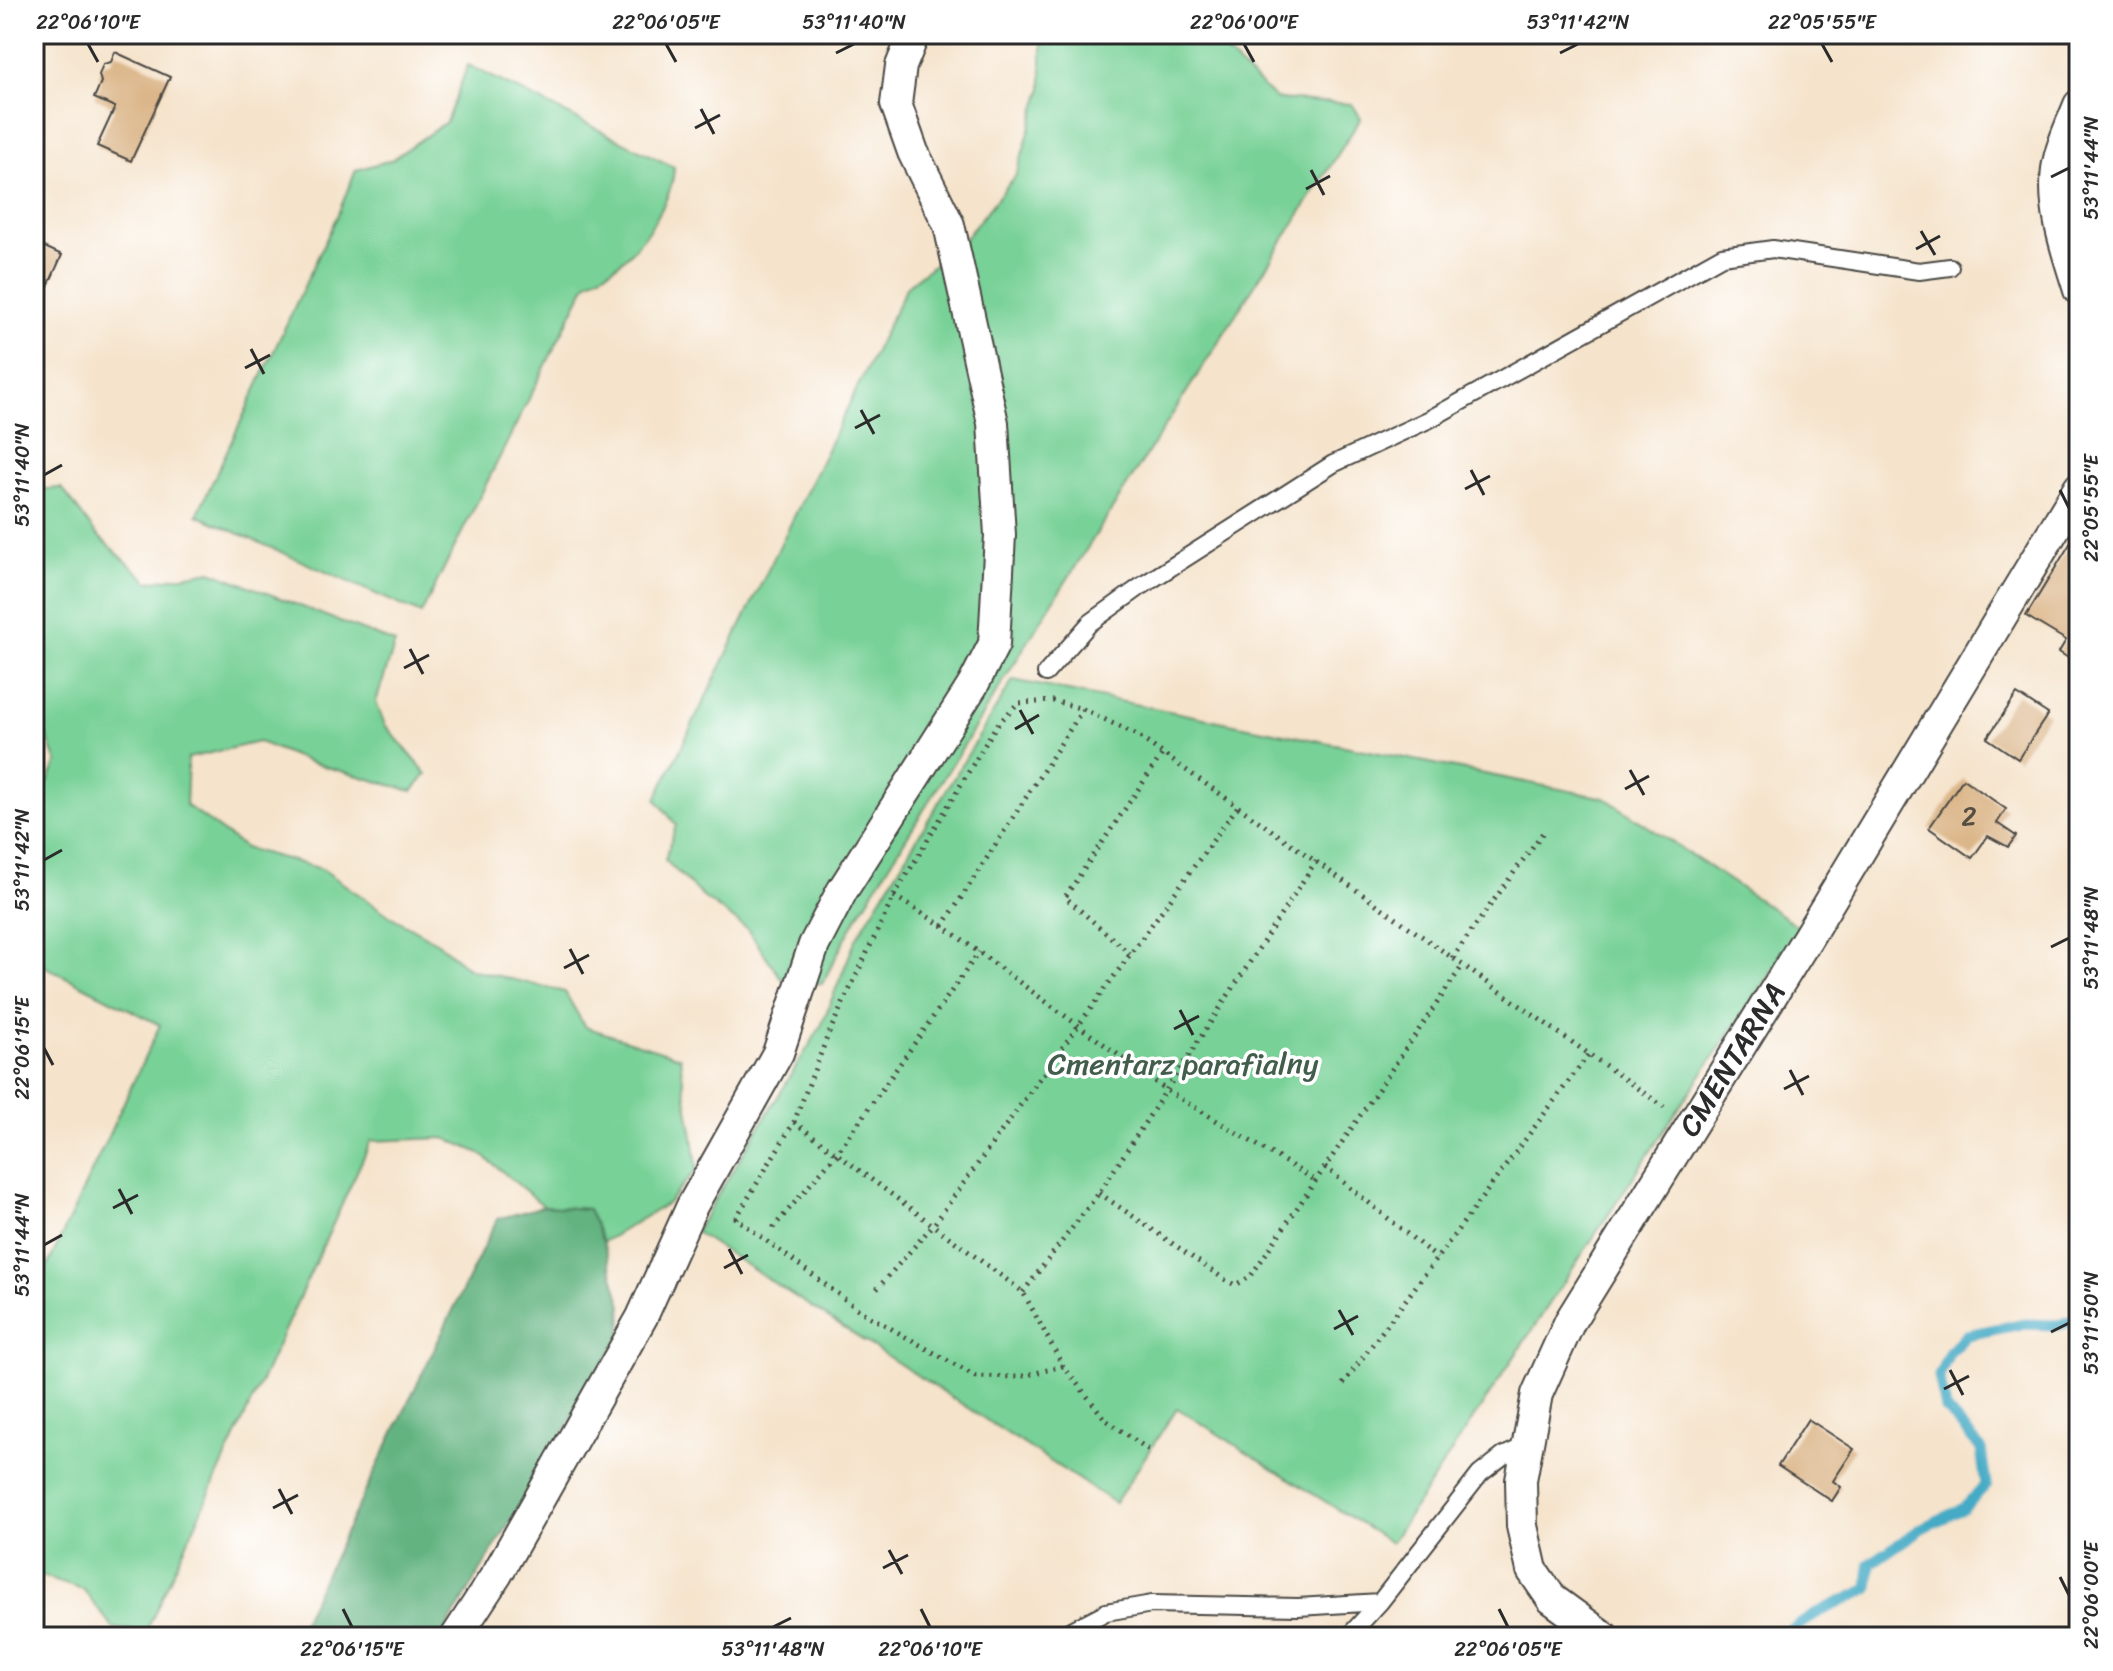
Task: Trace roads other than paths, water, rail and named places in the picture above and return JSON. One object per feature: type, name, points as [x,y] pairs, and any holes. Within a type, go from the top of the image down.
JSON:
[{"type":"street","points":[[456,1637],[497,1574],[642,1317],[692,1206],[778,1053],[814,945],[842,891],[973,685],[994,644],[1000,535],[993,423],[949,225],[913,152],[896,104],[901,66],[914,34]]},
{"type":"street","points":[[2079,105],[2057,167],[2056,205],[2079,290]]},
{"type":"street","name":"CMENTARNA","points":[[1604,1637],[1552,1599],[1532,1570],[1522,1526],[1521,1480],[1537,1394],[1570,1321],[1808,937],[2079,488]]},
{"type":"lane","points":[[1046,673],[1090,623],[1333,464],[1430,419],[1722,256],[1773,249],[1919,271],[1950,267]]},
{"type":"lane","points":[[1348,1637],[1380,1602],[1480,1474],[1503,1456],[1527,1445]]},
{"type":"lane","points":[[1058,1637],[1106,1612],[1152,1604],[1298,1607],[1380,1602]]},
{"type":"waterway","points":[[1781,1637],[1817,1613],[1868,1589],[1870,1564],[1922,1528],[1964,1508],[1986,1485],[1981,1449],[1946,1409],[1939,1376],[1949,1353],[1967,1335],[2021,1324],[2059,1325],[2079,1318]]},
{"type":"park label","name":"Cmentarz parafialny","points":[[1183,1064]]}]
